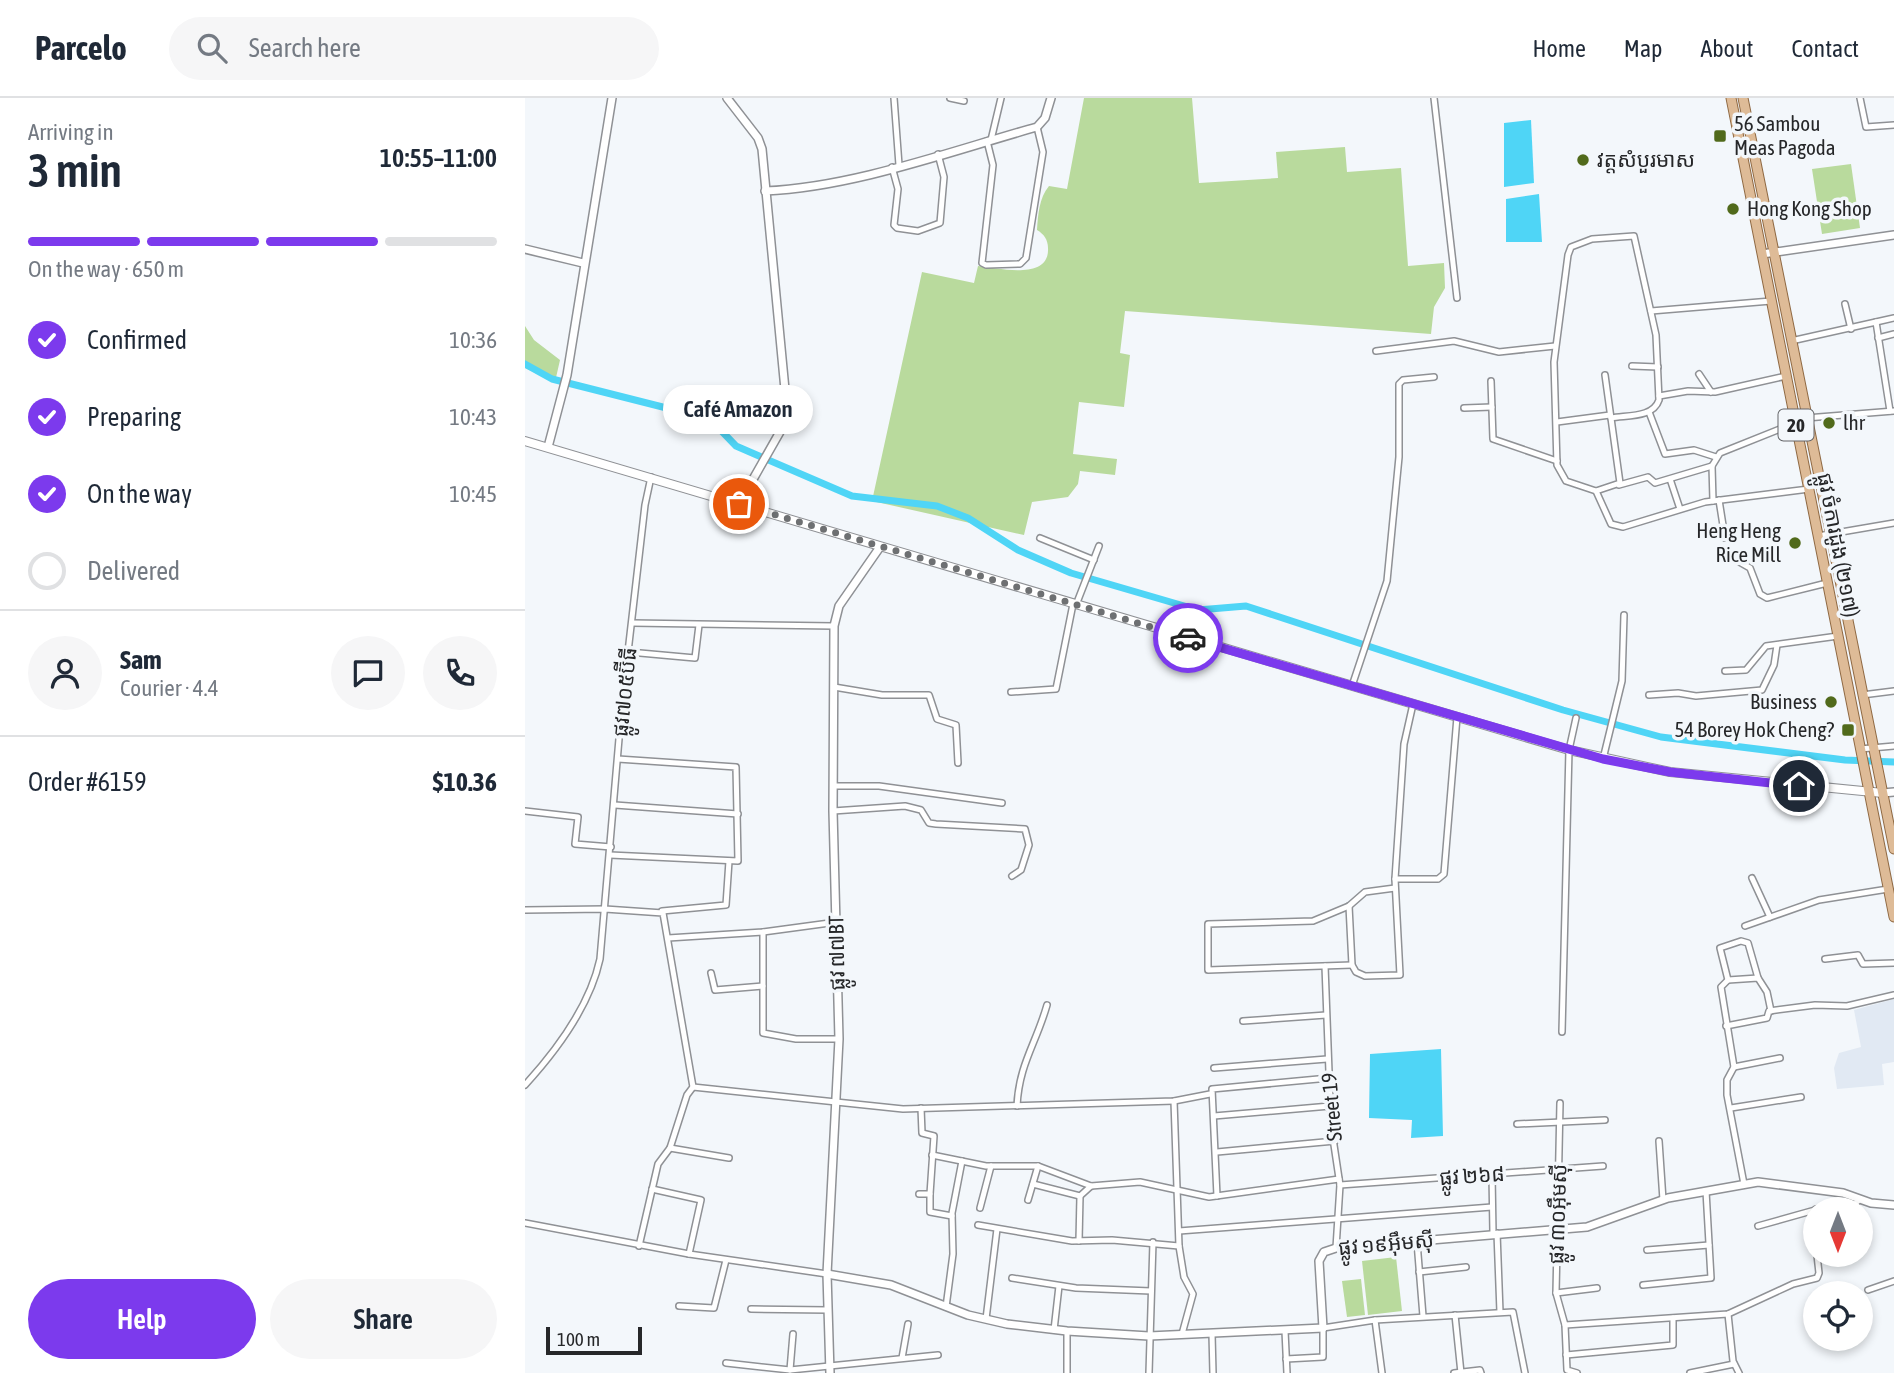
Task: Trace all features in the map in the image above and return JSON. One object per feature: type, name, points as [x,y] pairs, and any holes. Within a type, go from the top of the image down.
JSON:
[{"type":"main road","name":"ផ្លូវ ចំការដូង (២១៧)","points":[[1731,98],[1894,917]]},
{"type":"main road","name":"ផ្លូវ ចំការដូង (២១៧)","points":[[1743,98],[1894,849]]},
{"type":"main road","points":[[525,441],[1603,759],[1689,774],[1883,793]]},
{"type":"street","points":[[548,447],[567,375],[583,263],[612,98]]},
{"type":"street","points":[[727,98],[760,143],[786,400],[781,430],[739,504]]},
{"type":"street","points":[[894,98],[898,189],[895,226],[918,230],[938,225],[944,177],[938,154]]},
{"type":"street","points":[[950,98],[964,101]]},
{"type":"street","points":[[1001,98],[989,141],[993,165],[982,262],[986,265],[1020,264],[1026,258],[1043,152],[1037,127]]},
{"type":"street","points":[[765,191],[797,189],[896,166],[1037,127],[1045,118],[1051,98]]},
{"type":"street","points":[[1434,98],[1457,298]]},
{"type":"street","points":[[1860,98],[1866,127],[1894,125]]},
{"type":"street","points":[[1762,254],[1894,235]]},
{"type":"street","points":[[1557,422],[1649,412],[1655,409],[1660,396],[1658,367],[1651,311],[1634,236],[1578,243],[1571,247],[1568,255],[1555,346],[1557,461],[1566,481],[1596,491],[1646,477],[1654,484],[1712,466]]},
{"type":"street","points":[[525,249],[583,263]]},
{"type":"street","points":[[1651,311],[1771,301]]},
{"type":"street","points":[[1845,304],[1851,329]]},
{"type":"street","points":[[1791,341],[1894,318]]},
{"type":"street","points":[[1807,418],[1892,411],[1876,322]]},
{"type":"street","points":[[1878,338],[1894,334]]},
{"type":"street","points":[[1376,351],[1454,341],[1499,352],[1555,346]]},
{"type":"street","points":[[1632,366],[1658,367]]},
{"type":"street","points":[[1605,374],[1619,485]]},
{"type":"street","points":[[1699,374],[1711,392]]},
{"type":"street","points":[[1660,396],[1688,391],[1711,392],[1786,376]]},
{"type":"street","points":[[1352,687],[1387,581],[1399,457],[1399,384],[1403,380],[1434,377]]},
{"type":"street","points":[[1491,381],[1492,436],[1495,441],[1557,461]]},
{"type":"street","points":[[1464,408],[1492,407]]},
{"type":"street","points":[[1649,412],[1665,454],[1694,450],[1716,457]]},
{"type":"street","points":[[1725,538],[1716,501],[1712,466],[1716,457],[1730,448],[1795,423]]},
{"type":"street","name":"ផ្លូវ៧០៥ប៊ីធី","points":[[525,1085],[554,1048],[595,982],[605,909],[645,505],[651,477]]},
{"type":"street","points":[[1670,479],[1680,509]]},
{"type":"street","points":[[1596,491],[1609,520],[1617,526],[1630,526],[1680,509],[1716,501],[1808,489]]},
{"type":"street","points":[[1818,536],[1894,523]]},
{"type":"street","points":[[1039,538],[1094,560]]},
{"type":"street","points":[[1011,692],[1056,689],[1058,667],[1075,604],[1099,546]]},
{"type":"street","name":"ផ្លូវ ៧៧BT","points":[[830,1370],[827,1274],[839,1039],[833,810],[834,626],[839,606],[880,547]]},
{"type":"street","points":[[1729,556],[1750,568],[1760,594],[1767,598],[1827,583]]},
{"type":"street","points":[[1603,759],[1622,681],[1624,615]]},
{"type":"street","points":[[632,623],[834,626]]},
{"type":"street","points":[[629,652],[695,658],[699,625]]},
{"type":"street","points":[[1725,671],[1746,670],[1766,646],[1838,636]]},
{"type":"street","points":[[1649,695],[1678,693],[1696,696],[1762,690],[1774,665],[1777,645]]},
{"type":"street","points":[[834,687],[882,695],[929,695],[937,719],[956,725],[958,764]]},
{"type":"street","points":[[1862,695],[1894,691]]},
{"type":"street","points":[[1349,906],[1352,965],[1360,975],[1400,975],[1395,879],[1404,744],[1413,704]]},
{"type":"street","points":[[1395,879],[1438,879],[1444,874],[1457,717]]},
{"type":"street","points":[[1562,1032],[1569,750],[1576,719]]},
{"type":"street","points":[[1861,750],[1894,746]]},
{"type":"street","points":[[610,855],[739,861],[737,770],[733,765],[618,759]]},
{"type":"street","points":[[833,786],[879,786],[1002,803]]},
{"type":"street","points":[[1883,793],[1894,792]]},
{"type":"street","points":[[615,805],[738,814]]},
{"type":"street","points":[[833,810],[905,806],[921,810],[929,823],[1025,829],[1028,848],[1021,870],[1011,876]]},
{"type":"street","points":[[525,811],[577,817],[575,844],[611,848]]},
{"type":"street","points":[[525,910],[661,911],[726,905],[729,861]]},
{"type":"street","points":[[1752,878],[1770,917]]},
{"type":"street","points":[[1352,965],[1208,970],[1208,924],[1314,921],[1349,906],[1365,892],[1395,888]]},
{"type":"street","points":[[1745,926],[1838,895],[1888,889]]},
{"type":"street","points":[[639,1246],[658,1164],[670,1149],[687,1095],[693,1087],[661,911]]},
{"type":"street","points":[[668,938],[763,932],[837,922]]},
{"type":"street","points":[[763,932],[763,1033],[796,1039],[839,1039]]},
{"type":"street","points":[[1726,1026],[1767,1018],[1771,1011],[1767,992],[1758,978],[1748,943],[1741,941],[1720,948],[1728,980]]},
{"type":"street","points":[[1825,959],[1858,955],[1863,964],[1894,963]]},
{"type":"street","name":"Street 19","points":[[1325,967],[1330,1106],[1339,1182],[1336,1248]]},
{"type":"street","points":[[711,973],[715,990],[763,986]]},
{"type":"street","points":[[1744,1184],[1727,1085],[1734,1067],[1721,988],[1728,980],[1758,978]]},
{"type":"street","points":[[1771,1011],[1815,1005],[1847,1006],[1894,995]]},
{"type":"street","points":[[1017,1106],[1020,1072],[1037,1040],[1047,1005]]},
{"type":"street","points":[[1243,1021],[1326,1014]]},
{"type":"street","points":[[1734,1067],[1780,1058]]},
{"type":"street","points":[[1214,1068],[1327,1059]]},
{"type":"street","points":[[1217,1196],[1217,1152],[1210,1094],[1214,1087],[1329,1078]]},
{"type":"street","points":[[693,1087],[837,1103],[921,1108],[1174,1101],[1210,1094]]},
{"type":"street","points":[[1731,1108],[1801,1097]]},
{"type":"street","points":[[1174,1101],[1179,1246],[1184,1277],[1193,1294],[1182,1334]]},
{"type":"street","name":"ផ្លូវ ៣០អ៊ឹមស៊ី","points":[[1560,1102],[1560,1170],[1555,1228],[1556,1293],[1565,1325],[1566,1355]]},
{"type":"street","points":[[1214,1116],[1330,1106]]},
{"type":"street","points":[[921,1108],[922,1133],[934,1136],[930,1213],[952,1216]]},
{"type":"street","points":[[1517,1124],[1605,1120]]},
{"type":"street","points":[[1217,1152],[1335,1141]]},
{"type":"street","points":[[1658,1141],[1663,1200]]},
{"type":"street","points":[[670,1149],[729,1158]]},
{"type":"street","points":[[932,1155],[991,1166],[1038,1166],[1091,1186],[1080,1196],[1079,1241]]},
{"type":"street","points":[[946,1307],[953,1254],[952,1216],[961,1161]]},
{"type":"street","points":[[980,1208],[991,1166]]},
{"type":"street","points":[[1028,1200],[1038,1166]]},
{"type":"street","name":"ផ្លូវ ២៦៨","points":[[1091,1186],[1140,1182],[1198,1197],[1339,1182],[1492,1175],[1604,1166]]},
{"type":"street","points":[[1492,1175],[1500,1312]]},
{"type":"street","points":[[1033,1184],[1080,1196]]},
{"type":"street","name":"ផ្លូវ ១៩អ៊ឹមស៊ី","points":[[1323,1328],[1319,1261],[1324,1252],[1336,1248],[1593,1226],[1663,1200],[1744,1184],[1797,1186],[1843,1193],[1852,1197]]},
{"type":"street","points":[[652,1189],[701,1200],[689,1254]]},
{"type":"street","points":[[1643,1284],[1711,1278],[1706,1191]]},
{"type":"street","points":[[919,1194],[930,1194]]},
{"type":"street","name":"ផ្លូវ ១៩អ៊ឹមស៊ី","points":[[1873,1202],[1894,1205]]},
{"type":"street","points":[[1179,1231],[1492,1207]]},
{"type":"street","points":[[1758,1226],[1803,1214]]},
{"type":"street","points":[[525,1223],[639,1246],[891,1285],[946,1307],[986,1319],[1067,1332],[1149,1336],[1212,1334],[1323,1328],[1423,1316],[1500,1312],[1516,1314],[1525,1373]]},
{"type":"street","points":[[978,1225],[1079,1241],[1153,1242],[1179,1246]]},
{"type":"street","points":[[986,1319],[997,1229]]},
{"type":"street","points":[[1149,1373],[1153,1242]]},
{"type":"street","points":[[1417,1242],[1423,1316]]},
{"type":"street","points":[[1647,1250],[1709,1245]]},
{"type":"street","points":[[679,1306],[714,1308],[726,1260]]},
{"type":"street","points":[[1419,1272],[1466,1266]]},
{"type":"street","points":[[1565,1325],[1728,1314],[1793,1284],[1817,1278],[1818,1267]]},
{"type":"street","points":[[1012,1278],[1059,1286],[1151,1291]]},
{"type":"street","points":[[1873,1288],[1894,1281]]},
{"type":"street","points":[[1054,1330],[1059,1286]]},
{"type":"street","points":[[1556,1293],[1597,1288]]},
{"type":"street","points":[[751,1309],[828,1310]]},
{"type":"street","points":[[1728,1314],[1734,1364],[1739,1373]]},
{"type":"street","points":[[1455,1315],[1461,1373]]},
{"type":"street","points":[[1577,1373],[1567,1370],[1566,1355],[1674,1345],[1673,1318]]},
{"type":"street","points":[[1375,1320],[1382,1373]]},
{"type":"street","points":[[902,1358],[908,1324]]},
{"type":"street","points":[[1286,1359],[1323,1357],[1323,1328]]},
{"type":"street","points":[[1285,1331],[1287,1373]]},
{"type":"street","points":[[1067,1332],[1067,1373]]},
{"type":"street","points":[[790,1370],[793,1334]]},
{"type":"street","points":[[1212,1334],[1213,1373]]},
{"type":"street","points":[[726,1363],[790,1370],[830,1370],[938,1355]]},
{"type":"street","points":[[1690,1373],[1734,1364]]},
{"type":"street","points":[[1454,1373],[1480,1370],[1481,1373]]},
{"type":"shaded area","points":[[1894,999],[1894,1062],[1882,1064],[1884,1085],[1837,1089],[1834,1068],[1839,1053],[1861,1047],[1854,1010]]},
{"type":"green space","points":[[1084,98],[1192,98],[1199,183],[1278,178],[1276,152],[1345,147],[1347,172],[1401,168],[1408,266],[1444,263],[1445,288],[1434,307],[1431,334],[1125,311],[1120,353],[1130,355],[1124,407],[1079,402],[1073,454],[1117,459],[1115,475],[1080,471],[1078,484],[1068,497],[1032,502],[1024,535],[872,501],[922,272],[974,283],[978,266],[1021,270],[1041,265],[1048,248],[1042,233],[1037,230],[1041,201],[1049,186],[1067,189]]},
{"type":"green space","points":[[1851,164],[1860,228],[1822,234],[1812,169]]},
{"type":"green space","points":[[525,326],[534,340],[560,360],[555,382],[525,368]]},
{"type":"green space","points":[[1396,1257],[1402,1311],[1368,1315],[1362,1261]]},
{"type":"green space","points":[[1361,1279],[1365,1315],[1347,1317],[1342,1281]]},
{"type":"water","points":[[1531,120],[1534,183],[1504,187],[1504,123]]},
{"type":"water","points":[[1539,194],[1542,242],[1506,242],[1506,199]]},
{"type":"water","points":[[1441,1049],[1443,1136],[1411,1138],[1412,1120],[1369,1118],[1370,1054]]},
{"type":"waterway","points":[[525,364],[552,379],[710,419],[736,446],[852,496],[937,506],[968,518],[1018,550],[1071,573],[1198,610],[1246,606],[1563,710],[1661,737],[1845,760],[1894,762]]},
{"type":"way so far","points":[[739,504],[1188,638]]},
{"type":"place","name":"56 Sambou Meas Pagoda","points":[[1720,136]]},
{"type":"place","name":"វត្តសំបួរមាស","points":[[1583,160]]},
{"type":"place","name":"Hong Kong Shop","points":[[1733,209]]},
{"type":"place","name":"lhr","points":[[1829,423]]},
{"type":"place","name":"Café Amazon","points":[[739,504]]},
{"type":"place","name":"Heng Heng Rice Mill","points":[[1795,543]]},
{"type":"place","name":"Business","points":[[1831,702]]},
{"type":"place","name":"54 Borey Hok Cheng?","points":[[1848,730]]},
{"type":"route","points":[[1188,638],[1603,759],[1670,772],[1799,786]]}]
